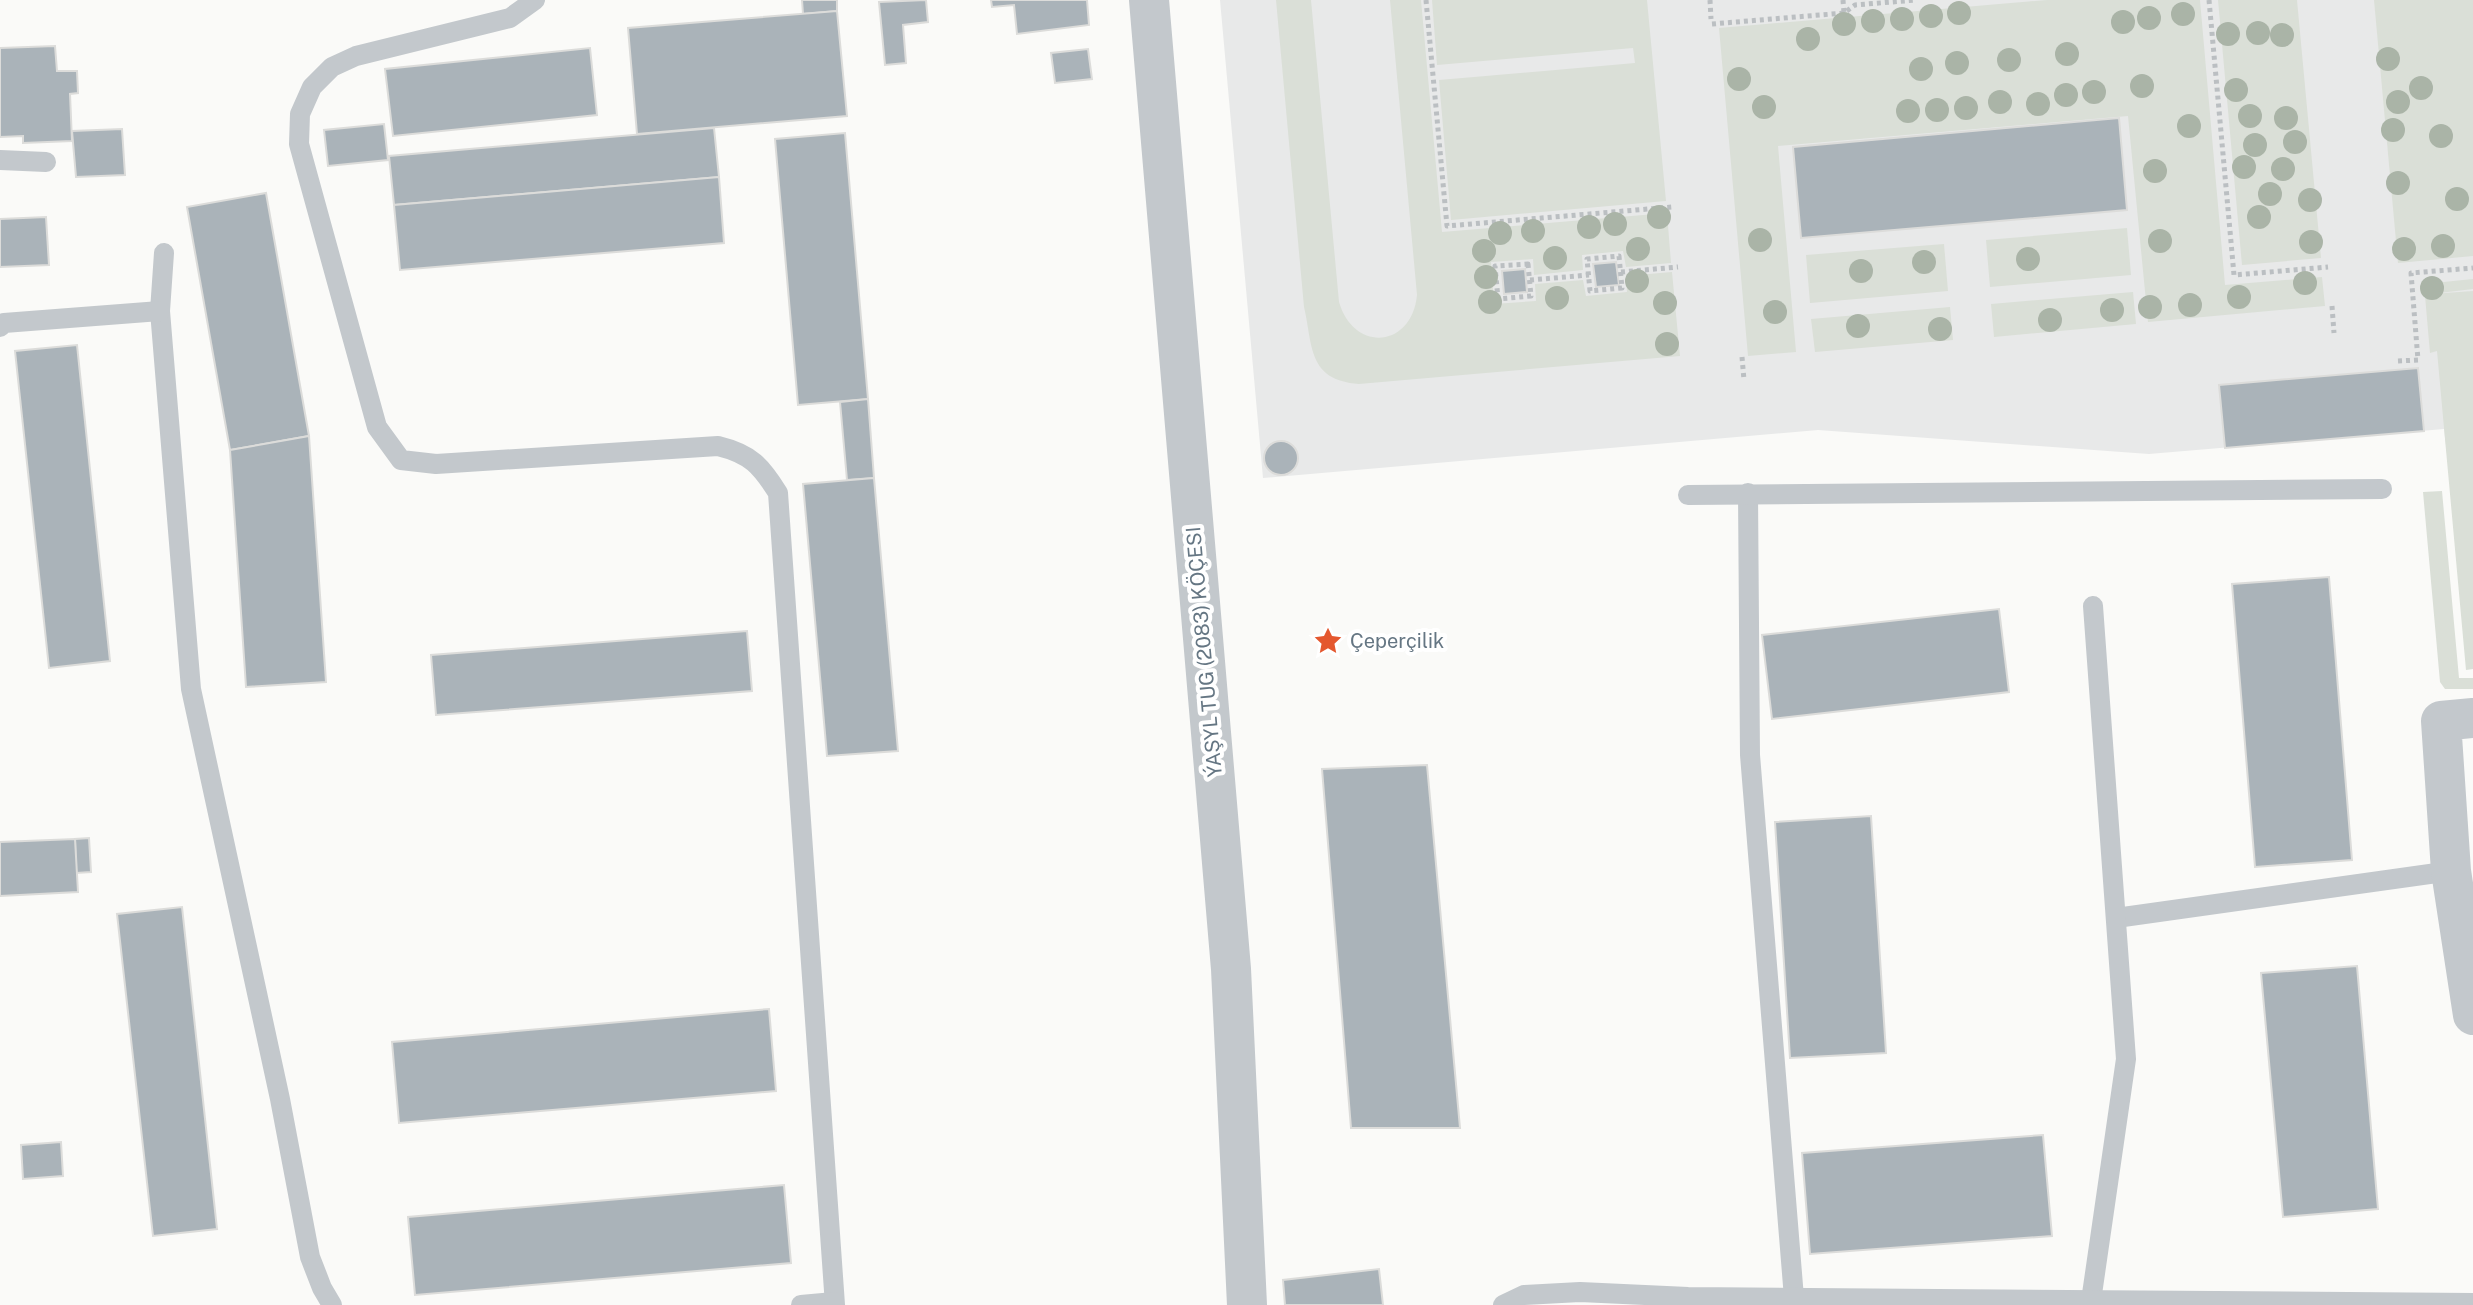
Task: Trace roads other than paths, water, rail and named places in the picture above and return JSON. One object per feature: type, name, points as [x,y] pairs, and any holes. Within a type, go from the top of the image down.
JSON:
[{"type":"street","name":"ÝAŞYL TUG (2083) KÖÇESI","points":[[1149,0],[1231,969],[1247,1305]]},
{"type":"street","points":[[2457,719],[2451,871],[2473,1015]]},
{"type":"lane","points":[[535,0],[510,18],[356,56],[332,67],[312,87],[300,114],[299,144],[377,427],[401,460],[436,464],[718,446],[739,451],[763,468],[778,493],[835,1304],[801,1305]]},
{"type":"lane","points":[[0,160],[46,162]]},
{"type":"lane","points":[[164,253],[160,311],[191,689],[280,1099],[310,1257],[332,1305]]},
{"type":"lane","points":[[0,327],[4,323],[160,311]]},
{"type":"lane","points":[[1688,495],[2382,489]]},
{"type":"lane","points":[[1748,493],[1750,755],[1794,1298]]},
{"type":"lane","points":[[2091,1301],[2126,1059],[2093,606]]},
{"type":"lane","points":[[2116,918],[2451,871]]},
{"type":"lane","points":[[1503,1305],[1524,1295],[1580,1292],[1688,1297],[2018,1302],[2473,1303]]},
{"type":"place","name":"Çeperçilik","points":[[1328,641]]}]
